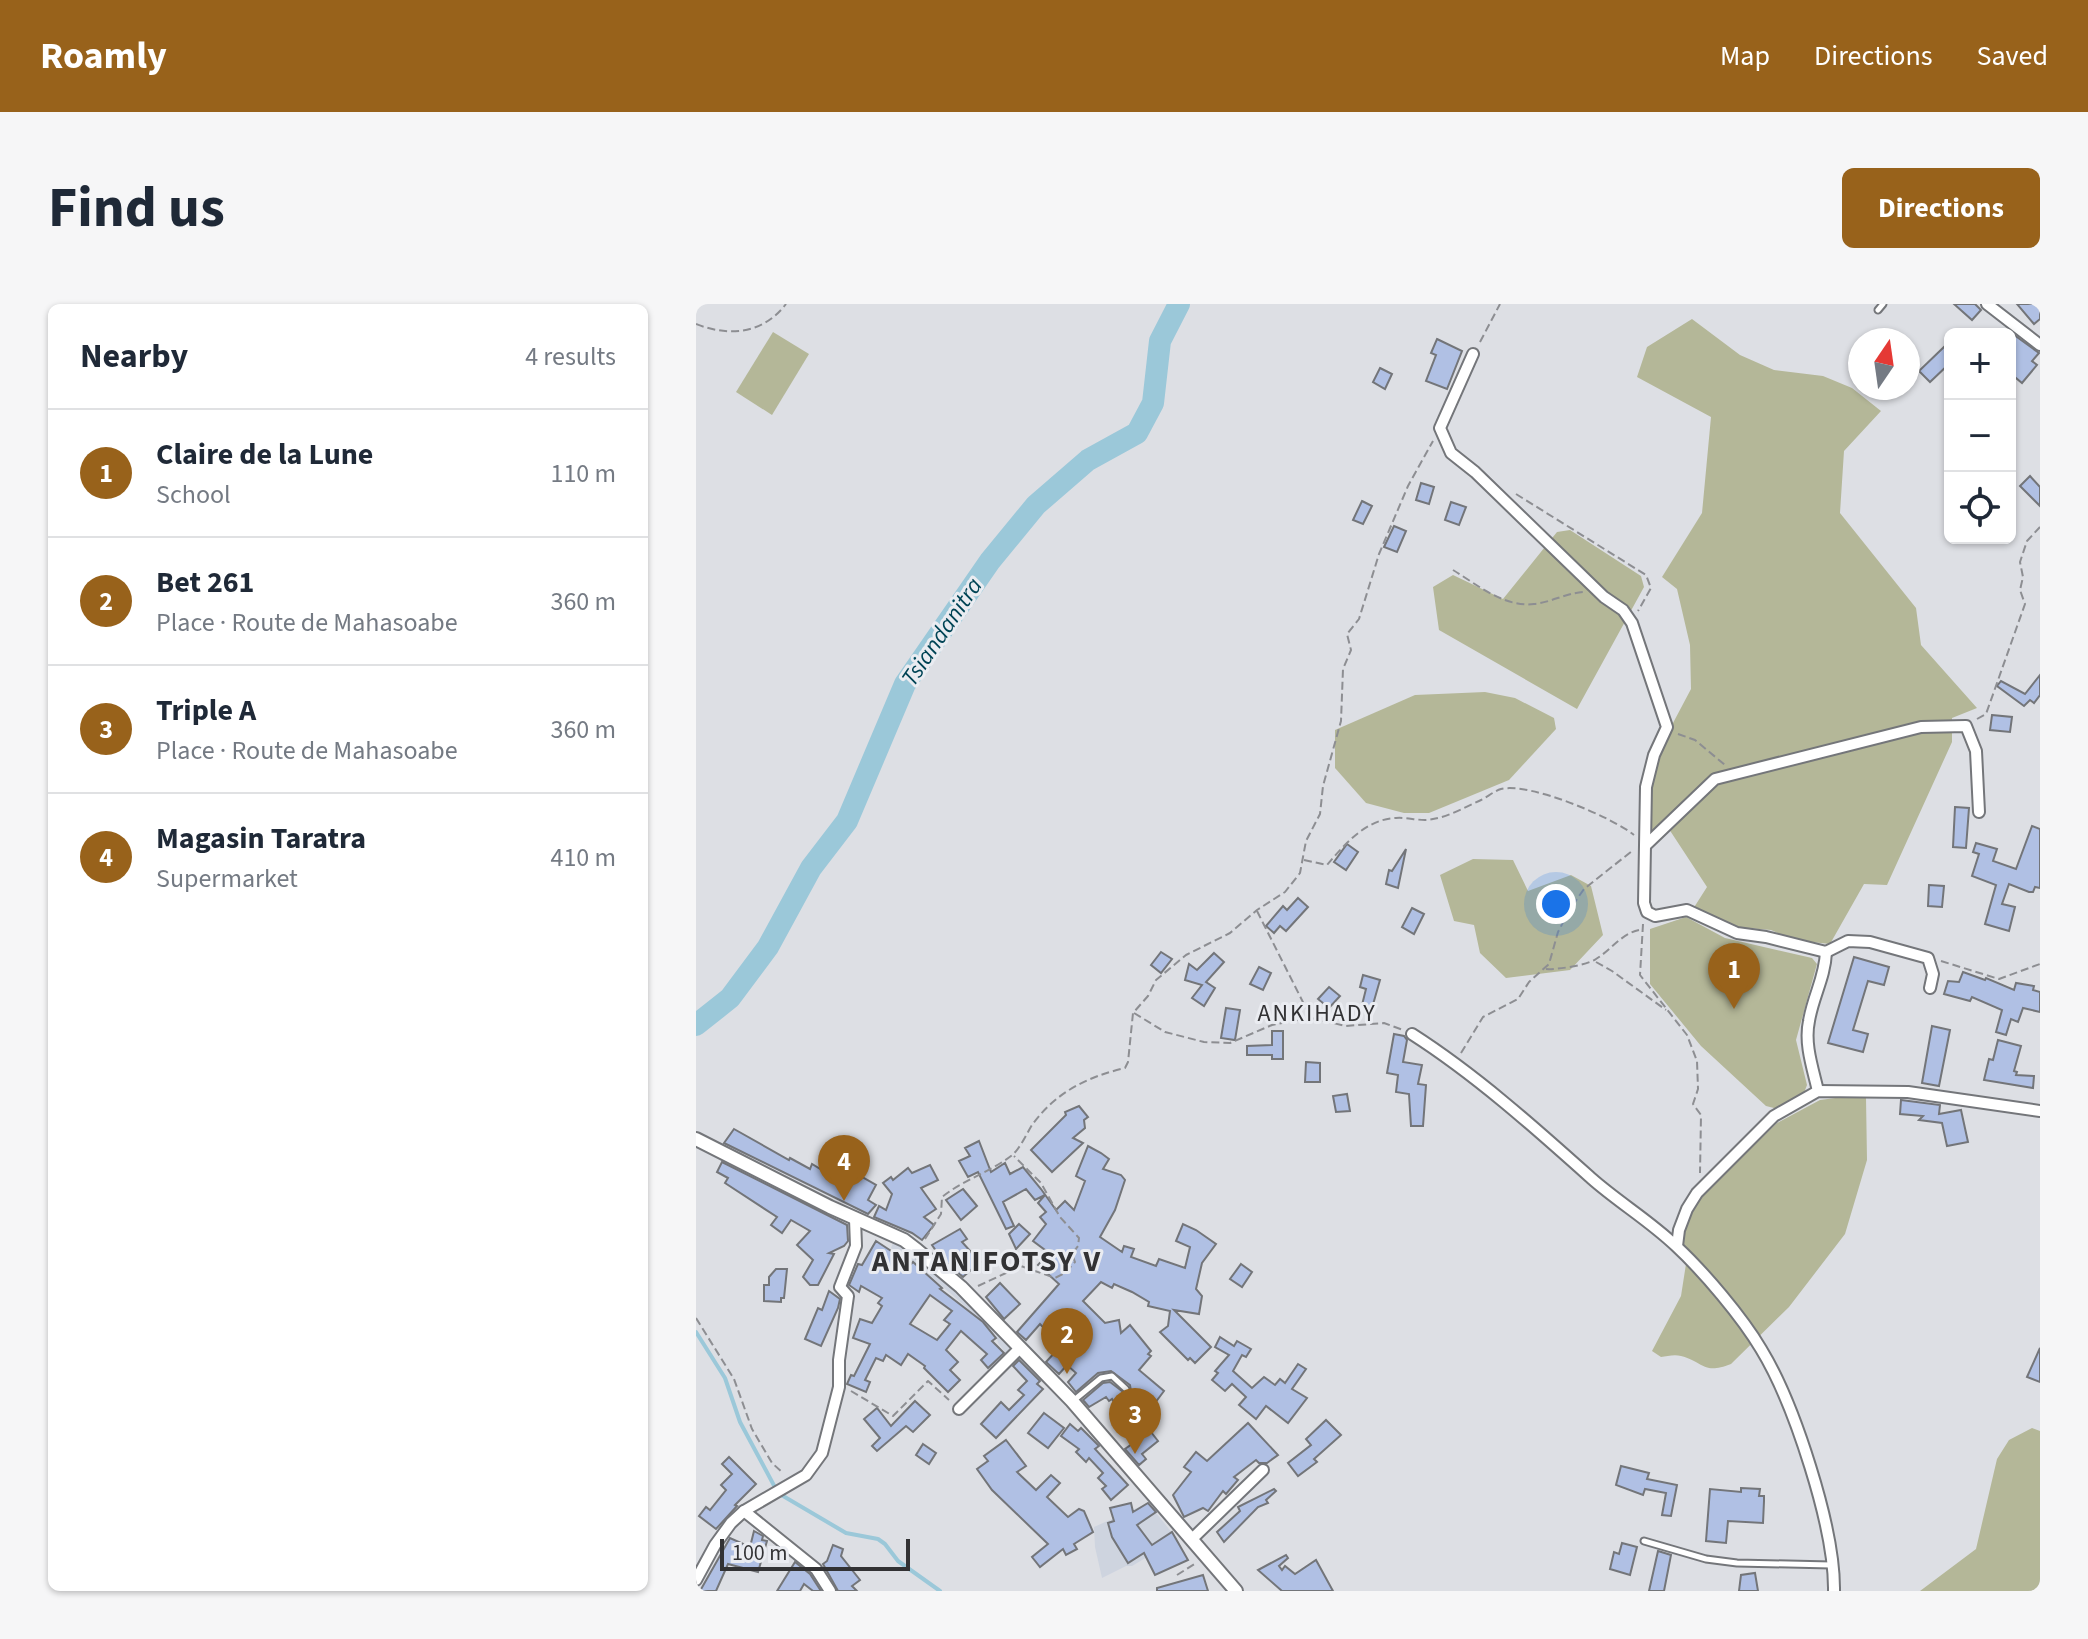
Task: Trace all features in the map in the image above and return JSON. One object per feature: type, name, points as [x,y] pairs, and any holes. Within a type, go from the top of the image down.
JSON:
[{"type":"street","points":[[1987,304],[2040,345]]},
{"type":"street","points":[[1473,354],[1440,428],[1451,453],[1475,472],[1604,597],[1623,610],[1632,623],[1667,727],[1654,755],[1646,787],[1644,903],[1647,912],[1655,916],[1687,910],[1737,933],[1826,952],[1848,941],[1870,942],[1928,958],[1933,974],[1930,988]]},
{"type":"street","points":[[1646,845],[1715,779],[1921,727],[1966,726],[1976,751],[1979,812]]},
{"type":"street","points":[[1818,1091],[1807,1040],[1809,1020],[1825,971],[1826,952]]},
{"type":"street","points":[[1412,1034],[1455,1065],[1677,1246],[1741,1318],[1762,1350],[1796,1427],[1818,1498],[1832,1565],[1834,1591]]},
{"type":"street","points":[[1677,1246],[1679,1230],[1697,1193],[1774,1116],[1818,1091],[1908,1092],[2040,1111]]},
{"type":"street","points":[[696,1139],[855,1219],[904,1240],[917,1250],[969,1295],[1072,1401],[1236,1591]]},
{"type":"street","points":[[696,1580],[715,1545],[744,1511],[794,1484],[806,1475],[822,1453],[839,1387],[839,1360],[848,1296],[840,1287],[856,1246],[855,1219]]},
{"type":"street","points":[[959,1409],[1020,1348]]},
{"type":"street","points":[[1192,1539],[1263,1470]]},
{"type":"street","points":[[744,1511],[816,1569],[830,1591]]},
{"type":"lane","points":[[1072,1401],[1101,1378],[1112,1376],[1126,1389]]},
{"type":"lane","points":[[1644,1541],[1706,1559],[1737,1563],[1832,1565]]},
{"type":"path","points":[[696,324],[731,333],[749,331],[767,323],[786,304]]},
{"type":"path","points":[[1473,354],[1500,304]]},
{"type":"path","points":[[917,1250],[935,1227],[941,1214],[942,1197],[1013,1155],[1044,1109],[1071,1087],[1099,1074],[1125,1068],[1133,1013],[1148,996],[1156,980],[1186,955],[1230,933],[1285,892],[1300,873],[1306,841],[1320,814],[1323,786],[1341,721],[1343,669],[1351,650],[1347,634],[1359,619],[1372,572],[1408,486],[1440,428]]},
{"type":"path","points":[[1512,492],[1646,575],[1651,588],[1632,623]]},
{"type":"path","points":[[1966,726],[1986,714],[2025,604],[2020,590],[2023,577],[2020,562],[2027,541],[2040,527]]},
{"type":"path","points":[[1453,570],[1487,591],[1530,605],[1567,593],[1585,592],[1604,597]]},
{"type":"path","points":[[1667,727],[1695,740],[1716,760],[1741,772]]},
{"type":"path","points":[[1302,859],[1327,865],[1347,841],[1380,819],[1433,820],[1501,789],[1548,796],[1608,818],[1646,845]]},
{"type":"path","points":[[1455,1065],[1483,1017],[1518,999],[1529,982],[1549,964],[1564,920],[1584,889],[1631,851],[1646,845]]},
{"type":"path","points":[[1257,910],[1311,1018]]},
{"type":"path","points":[[1647,912],[1640,930],[1640,975],[1687,1035],[1697,1061],[1698,1089],[1693,1104],[1701,1115],[1697,1193]]},
{"type":"path","points":[[1544,969],[1561,970],[1595,961],[1632,932],[1640,930]]},
{"type":"path","points":[[1928,958],[1999,979],[2040,964]]},
{"type":"path","points":[[1595,961],[1670,1013]]},
{"type":"path","points":[[1133,1013],[1165,1032],[1204,1042],[1230,1043],[1281,1023],[1311,1018],[1346,1026],[1384,1023],[1412,1034]]},
{"type":"path","points":[[969,1295],[984,1281],[1021,1266],[1055,1278],[1075,1262],[1072,1254],[1079,1238],[1060,1217],[1041,1183],[1013,1155]]},
{"type":"path","points":[[696,1318],[734,1379],[752,1429],[772,1463],[794,1484]]},
{"type":"path","points":[[839,1387],[893,1416],[928,1381],[959,1409]]},
{"type":"path","points":[[1177,1575],[1207,1557]]},
{"type":"shaded area","points":[[895,1238],[918,1253],[1017,1348],[1008,1356],[996,1335],[974,1314],[918,1265],[891,1248]]},
{"type":"shaded area","points":[[1148,1503],[1177,1539],[1132,1566],[1102,1578],[1094,1527]]},
{"type":"green space","points":[[1692,319],[1740,355],[1774,370],[1823,376],[1848,386],[1848,400],[1867,400],[1881,411],[1844,451],[1840,513],[1916,608],[1921,645],[1977,708],[1952,718],[1952,742],[1887,885],[1864,884],[1830,944],[1793,940],[1771,930],[1734,927],[1693,909],[1707,887],[1667,826],[1647,840],[1652,775],[1664,740],[1691,689],[1690,645],[1677,589],[1662,577],[1702,513],[1711,417],[1637,377],[1647,347]]},
{"type":"green space","points":[[773,332],[809,354],[772,415],[736,392]]},
{"type":"green space","points":[[1570,530],[1641,576],[1644,587],[1577,709],[1439,630],[1433,587],[1453,575],[1503,599],[1557,532]]},
{"type":"green space","points":[[1485,692],[1515,698],[1554,718],[1556,729],[1509,780],[1429,813],[1404,813],[1366,803],[1335,768],[1335,730],[1415,695]]},
{"type":"green space","points":[[1473,859],[1513,860],[1528,891],[1571,875],[1591,886],[1603,935],[1570,970],[1506,978],[1480,953],[1474,925],[1454,921],[1440,875]]},
{"type":"green space","points":[[1686,917],[1725,938],[1812,958],[1817,964],[1796,1040],[1807,1085],[1804,1093],[1778,1109],[1766,1106],[1701,1046],[1650,984],[1650,929]]},
{"type":"green space","points":[[1866,1098],[1867,1160],[1845,1234],[1789,1307],[1731,1364],[1709,1368],[1681,1356],[1661,1357],[1652,1351],[1681,1296],[1686,1264],[1680,1254],[1680,1231],[1692,1205],[1777,1123],[1820,1100]]},
{"type":"green space","points":[[2032,1428],[2040,1431],[2040,1591],[1920,1591],[1976,1549],[1997,1459],[2009,1440]]},
{"type":"building","points":[[1954,304],[1975,304],[1981,310],[1972,320]]},
{"type":"building","points":[[2017,304],[2040,304],[2040,319],[2034,324]]},
{"type":"building","points":[[2016,336],[2039,353],[2032,361],[2037,365],[2022,383],[2016,378]]},
{"type":"building","points":[[1437,339],[1462,351],[1447,389],[1426,381],[1436,355],[1431,353]]},
{"type":"building","points":[[1944,347],[1944,369],[1930,382],[1920,370]]},
{"type":"building","points":[[1380,368],[1392,374],[1385,389],[1373,382]]},
{"type":"building","points":[[2030,476],[2040,487],[2040,506],[2020,486]]},
{"type":"building","points":[[1421,483],[1434,487],[1429,504],[1416,500]]},
{"type":"building","points":[[1362,501],[1372,506],[1363,524],[1353,520]]},
{"type":"building","points":[[1451,502],[1466,507],[1459,525],[1445,520]]},
{"type":"building","points":[[1394,526],[1406,531],[1397,552],[1384,547]]},
{"type":"building","points":[[2040,675],[2040,695],[2034,703],[2030,700],[2024,706],[1997,686],[2001,681],[2025,694]]},
{"type":"building","points":[[1992,715],[2012,717],[2010,732],[1990,730]]},
{"type":"building","points":[[1955,807],[1969,808],[1966,848],[1953,847]]},
{"type":"building","points":[[2032,826],[2040,829],[2040,888],[2035,887],[2033,892],[2029,892],[2009,884],[2002,904],[2015,907],[2009,931],[1985,924],[1996,885],[1972,876],[1979,854],[1973,852],[1976,843],[1997,849],[1993,861],[2016,869]]},
{"type":"building","points":[[1347,844],[1358,852],[1346,870],[1334,862]]},
{"type":"building","points":[[1406,849],[1398,888],[1386,884],[1389,870],[1392,871]]},
{"type":"building","points":[[1929,885],[1944,886],[1942,907],[1928,906]]},
{"type":"building","points":[[1298,898],[1308,907],[1286,931],[1280,926],[1274,933],[1266,926],[1283,906],[1287,910]]},
{"type":"building","points":[[1412,908],[1424,914],[1414,934],[1402,927]]},
{"type":"building","points":[[1161,952],[1172,959],[1161,973],[1151,965]]},
{"type":"building","points":[[1214,953],[1224,962],[1206,982],[1215,988],[1204,1006],[1192,998],[1202,985],[1185,980],[1189,964],[1197,970]]},
{"type":"building","points":[[1854,957],[1889,967],[1884,985],[1868,981],[1853,1030],[1868,1034],[1863,1052],[1828,1043]]},
{"type":"building","points":[[1259,967],[1271,973],[1263,990],[1250,984]]},
{"type":"building","points":[[1963,972],[2014,990],[2016,983],[2034,986],[2033,990],[2040,992],[2040,1012],[2023,1008],[2018,1022],[2011,1019],[2006,1035],[1996,1032],[2002,1010],[1972,997],[1970,1001],[1944,994],[1948,981],[1959,982]]},
{"type":"building","points":[[1363,975],[1380,980],[1372,1008],[1362,1005],[1366,989],[1360,987]]},
{"type":"building","points":[[1329,987],[1340,996],[1329,1008],[1318,999]]},
{"type":"building","points":[[1226,1008],[1240,1010],[1235,1040],[1221,1038]]},
{"type":"building","points":[[1932,1026],[1950,1030],[1939,1086],[1922,1083]]},
{"type":"building","points":[[1272,1031],[1283,1031],[1283,1059],[1272,1059],[1272,1055],[1247,1055],[1247,1046],[1272,1045]]},
{"type":"building","points":[[1394,1034],[1407,1040],[1403,1062],[1422,1065],[1418,1084],[1426,1085],[1423,1126],[1411,1126],[1409,1094],[1396,1092],[1398,1075],[1387,1073]]},
{"type":"building","points":[[1998,1040],[2021,1046],[2014,1071],[2016,1075],[2034,1076],[2033,1088],[1984,1080]]},
{"type":"building","points":[[1306,1062],[1320,1063],[1320,1082],[1305,1082]]},
{"type":"building","points":[[1347,1094],[1350,1111],[1336,1112],[1333,1096]]},
{"type":"building","points":[[1901,1100],[1940,1105],[1939,1114],[1961,1110],[1968,1142],[1947,1146],[1942,1123],[1919,1120],[1923,1116],[1900,1114]]},
{"type":"building","points":[[1079,1106],[1088,1117],[1084,1120],[1085,1128],[1073,1138],[1083,1143],[1052,1172],[1031,1150],[1066,1115],[1065,1112]]},
{"type":"building","points":[[734,1129],[789,1160],[810,1169],[812,1164],[848,1186],[855,1173],[876,1185],[868,1200],[876,1205],[868,1214],[724,1143]]},
{"type":"building","points":[[979,1141],[991,1172],[1005,1163],[1010,1174],[1023,1167],[1041,1189],[1056,1210],[1065,1201],[1074,1210],[1085,1181],[1076,1176],[1088,1146],[1109,1159],[1103,1169],[1121,1175],[1125,1180],[1115,1210],[1100,1237],[1122,1252],[1124,1246],[1134,1249],[1131,1257],[1156,1266],[1159,1259],[1185,1268],[1190,1247],[1176,1241],[1183,1224],[1216,1244],[1202,1263],[1196,1289],[1202,1296],[1199,1314],[1174,1310],[1211,1347],[1195,1363],[1160,1332],[1168,1326],[1170,1311],[1148,1306],[1149,1302],[1132,1292],[1101,1282],[1083,1301],[1105,1323],[1119,1320],[1121,1333],[1130,1325],[1151,1351],[1148,1354],[1151,1356],[1139,1370],[1164,1391],[1146,1415],[1144,1423],[1158,1441],[1142,1454],[1146,1459],[1139,1465],[1125,1449],[1132,1444],[1124,1432],[1113,1425],[1122,1415],[1112,1399],[1109,1401],[1106,1397],[1089,1407],[1083,1400],[1103,1383],[1110,1382],[1126,1394],[1131,1391],[1130,1385],[1111,1371],[1098,1373],[1076,1392],[1068,1382],[1076,1373],[1067,1365],[1059,1374],[1046,1362],[1058,1349],[1055,1346],[1058,1343],[1040,1324],[1026,1340],[1017,1332],[1059,1284],[1038,1265],[1049,1253],[1033,1241],[1046,1224],[1040,1217],[1046,1212],[1038,1203],[1045,1195],[1035,1200],[1026,1189],[1003,1202],[1014,1226],[1006,1229],[978,1172],[968,1177],[959,1161],[970,1156],[965,1148]]},
{"type":"building","points":[[722,1162],[847,1225],[848,1241],[829,1253],[834,1254],[818,1285],[810,1285],[803,1277],[813,1260],[797,1245],[810,1231],[791,1220],[782,1233],[771,1225],[777,1217],[725,1183],[728,1178],[717,1172]]},
{"type":"building","points":[[930,1165],[938,1180],[921,1188],[936,1209],[924,1217],[934,1225],[922,1240],[874,1217],[879,1206],[886,1210],[892,1194],[883,1183],[891,1177],[893,1180],[908,1168],[912,1173]]},
{"type":"building","points":[[963,1189],[977,1206],[961,1220],[946,1200]]},
{"type":"building","points":[[1019,1224],[1030,1234],[1016,1249],[1009,1234]]},
{"type":"building","points":[[960,1229],[967,1239],[962,1242],[980,1262],[963,1277],[941,1258],[932,1245]]},
{"type":"building","points":[[876,1241],[911,1264],[913,1262],[940,1289],[983,1322],[996,1338],[992,1341],[1004,1353],[988,1368],[981,1360],[987,1354],[961,1331],[946,1350],[958,1362],[950,1370],[960,1380],[948,1392],[925,1366],[908,1354],[901,1365],[886,1355],[883,1361],[876,1358],[865,1380],[870,1382],[866,1392],[847,1384],[870,1344],[853,1338],[860,1319],[872,1323],[882,1306],[878,1303],[882,1298],[861,1286],[859,1292],[849,1285],[858,1264],[862,1265]],"holes":[[[930,1295],[952,1311],[944,1320],[950,1324],[937,1340],[910,1324]]]},
{"type":"building","points":[[1241,1264],[1252,1272],[1242,1287],[1230,1279]]},
{"type":"building","points":[[776,1269],[787,1269],[784,1298],[781,1302],[764,1301],[764,1285],[769,1285],[769,1277]]},
{"type":"building","points":[[1000,1283],[1020,1304],[1004,1319],[986,1297]]},
{"type":"building","points":[[829,1291],[840,1299],[821,1346],[805,1339]]},
{"type":"building","points":[[1220,1337],[1234,1346],[1237,1341],[1251,1349],[1246,1357],[1242,1355],[1233,1371],[1252,1388],[1264,1377],[1275,1385],[1280,1379],[1285,1383],[1298,1364],[1306,1369],[1292,1389],[1307,1398],[1288,1423],[1266,1406],[1256,1419],[1239,1405],[1246,1397],[1232,1384],[1225,1391],[1212,1380],[1218,1373],[1215,1371],[1229,1355],[1215,1347]]},
{"type":"building","points":[[2040,1348],[2040,1382],[2027,1377]]},
{"type":"building","points":[[1019,1360],[1040,1381],[1037,1384],[1043,1389],[996,1438],[981,1424],[1001,1402],[1009,1410],[1024,1395],[1018,1390],[1027,1381],[1013,1366]]},
{"type":"building","points":[[915,1401],[930,1415],[913,1432],[906,1426],[877,1451],[872,1446],[880,1438],[864,1419],[877,1408],[891,1426]]},
{"type":"building","points":[[1044,1413],[1064,1428],[1048,1448],[1028,1433]]},
{"type":"building","points":[[1326,1420],[1341,1435],[1314,1459],[1317,1462],[1298,1476],[1288,1463],[1311,1445],[1306,1439]]},
{"type":"building","points":[[1248,1423],[1278,1455],[1267,1463],[1256,1460],[1234,1477],[1238,1480],[1226,1494],[1223,1491],[1208,1511],[1203,1508],[1184,1517],[1173,1495],[1191,1472],[1184,1467],[1196,1452],[1207,1461]]},
{"type":"building","points":[[1070,1424],[1078,1431],[1081,1428],[1099,1446],[1095,1449],[1128,1485],[1111,1500],[1102,1489],[1106,1486],[1098,1478],[1103,1473],[1089,1458],[1086,1462],[1076,1452],[1079,1449],[1061,1436]]},
{"type":"building","points":[[1006,1440],[1026,1466],[1017,1472],[1036,1490],[1051,1475],[1060,1483],[1047,1497],[1068,1517],[1079,1509],[1084,1511],[1093,1532],[1074,1544],[1077,1549],[1066,1555],[1063,1549],[1040,1567],[1032,1557],[1048,1544],[992,1490],[977,1469],[988,1461],[984,1456]]},
{"type":"building","points":[[923,1444],[936,1453],[929,1464],[916,1455]]},
{"type":"building","points":[[729,1457],[756,1484],[716,1529],[699,1516],[706,1507],[710,1510],[726,1490],[721,1485],[732,1474],[722,1464]]},
{"type":"building","points":[[1621,1466],[1649,1473],[1647,1479],[1677,1485],[1671,1516],[1662,1515],[1666,1493],[1645,1489],[1643,1495],[1616,1485]]},
{"type":"building","points":[[1741,1488],[1760,1489],[1759,1496],[1764,1496],[1763,1523],[1728,1521],[1726,1543],[1706,1541],[1710,1489],[1741,1492]]},
{"type":"building","points":[[1274,1489],[1276,1491],[1266,1500],[1268,1503],[1258,1507],[1224,1542],[1217,1532],[1240,1511],[1238,1507]]},
{"type":"building","points":[[1131,1503],[1133,1512],[1148,1503],[1156,1512],[1137,1525],[1152,1545],[1172,1532],[1188,1560],[1155,1575],[1144,1553],[1128,1563],[1112,1537],[1108,1523],[1114,1521],[1110,1508]]},
{"type":"building","points":[[754,1531],[767,1541],[758,1572],[728,1564],[716,1591],[700,1591],[730,1538],[750,1547]]},
{"type":"building","points":[[1622,1543],[1637,1547],[1630,1575],[1610,1569],[1614,1552],[1619,1554]]},
{"type":"building","points":[[833,1545],[843,1549],[841,1556],[860,1580],[852,1586],[857,1591],[838,1591],[823,1564]]},
{"type":"building","points":[[1658,1551],[1671,1555],[1664,1591],[1649,1591]]},
{"type":"building","points":[[1286,1555],[1288,1558],[1279,1566],[1282,1570],[1285,1566],[1295,1574],[1316,1560],[1333,1591],[1282,1591],[1258,1570]]},
{"type":"building","points":[[795,1562],[810,1574],[821,1591],[813,1591],[804,1584],[800,1591],[777,1591]]},
{"type":"building","points":[[1755,1573],[1758,1591],[1739,1591],[1741,1575]]},
{"type":"building","points":[[1203,1575],[1208,1591],[1157,1591],[1157,1588]]},
{"type":"waterway","name":"Tsiandanitra","points":[[696,1025],[730,998],[768,947],[811,868],[847,821],[905,684],[990,561],[1036,505],[1088,460],[1137,433],[1153,403],[1160,341],[1179,304]]},
{"type":"waterway","points":[[696,1332],[725,1378],[740,1422],[778,1493],[846,1533],[878,1539],[898,1561],[940,1591]]},
{"type":"place","name":"Claire de la Lune","points":[[1734,1009]]},
{"type":"place","name":"Magasin Taratra","points":[[844,1201]]},
{"type":"place","name":"Bet 261","points":[[1067,1374]]},
{"type":"place","name":"Triple A","points":[[1135,1454]]},
{"type":"district","name":"ANKIHADY","points":[[1317,1013]]},
{"type":"district","name":"ANTANIFOTSY V","points":[[987,1261]]}]
